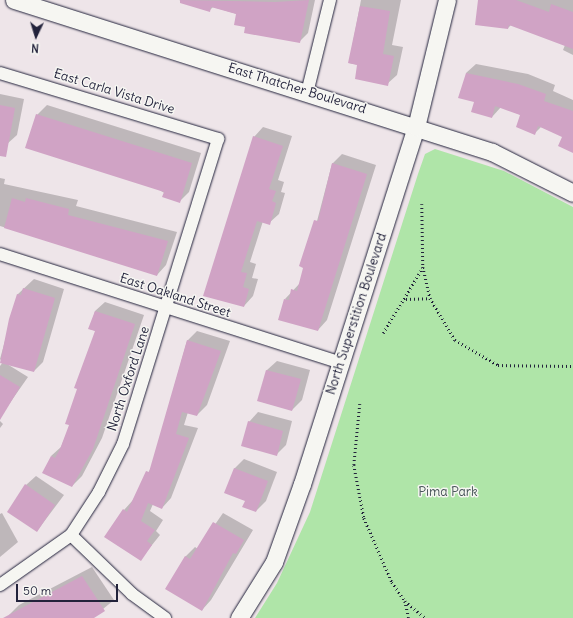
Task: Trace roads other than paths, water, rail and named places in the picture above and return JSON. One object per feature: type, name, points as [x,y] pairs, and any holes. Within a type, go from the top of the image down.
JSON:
[{"type":"street","name":"East Thatcher Boulevard","points":[[14,0],[492,152],[573,193]]},
{"type":"street","points":[[307,93],[330,0]]},
{"type":"street","name":"North Superstition Boulevard","points":[[239,618],[274,562],[342,363],[416,127],[447,0]]},
{"type":"street","name":"East Carla Vista Drive","points":[[0,73],[218,139]]},
{"type":"street","name":"North Oxford Lane","points":[[0,585],[71,535],[99,492],[123,444],[167,308],[218,139]]},
{"type":"street","name":"East Oakland Street","points":[[0,255],[342,363]]},
{"type":"street","points":[[71,535],[132,594],[165,618]]},
{"type":"park label","name":"Pima Park","points":[[448,492]]}]
